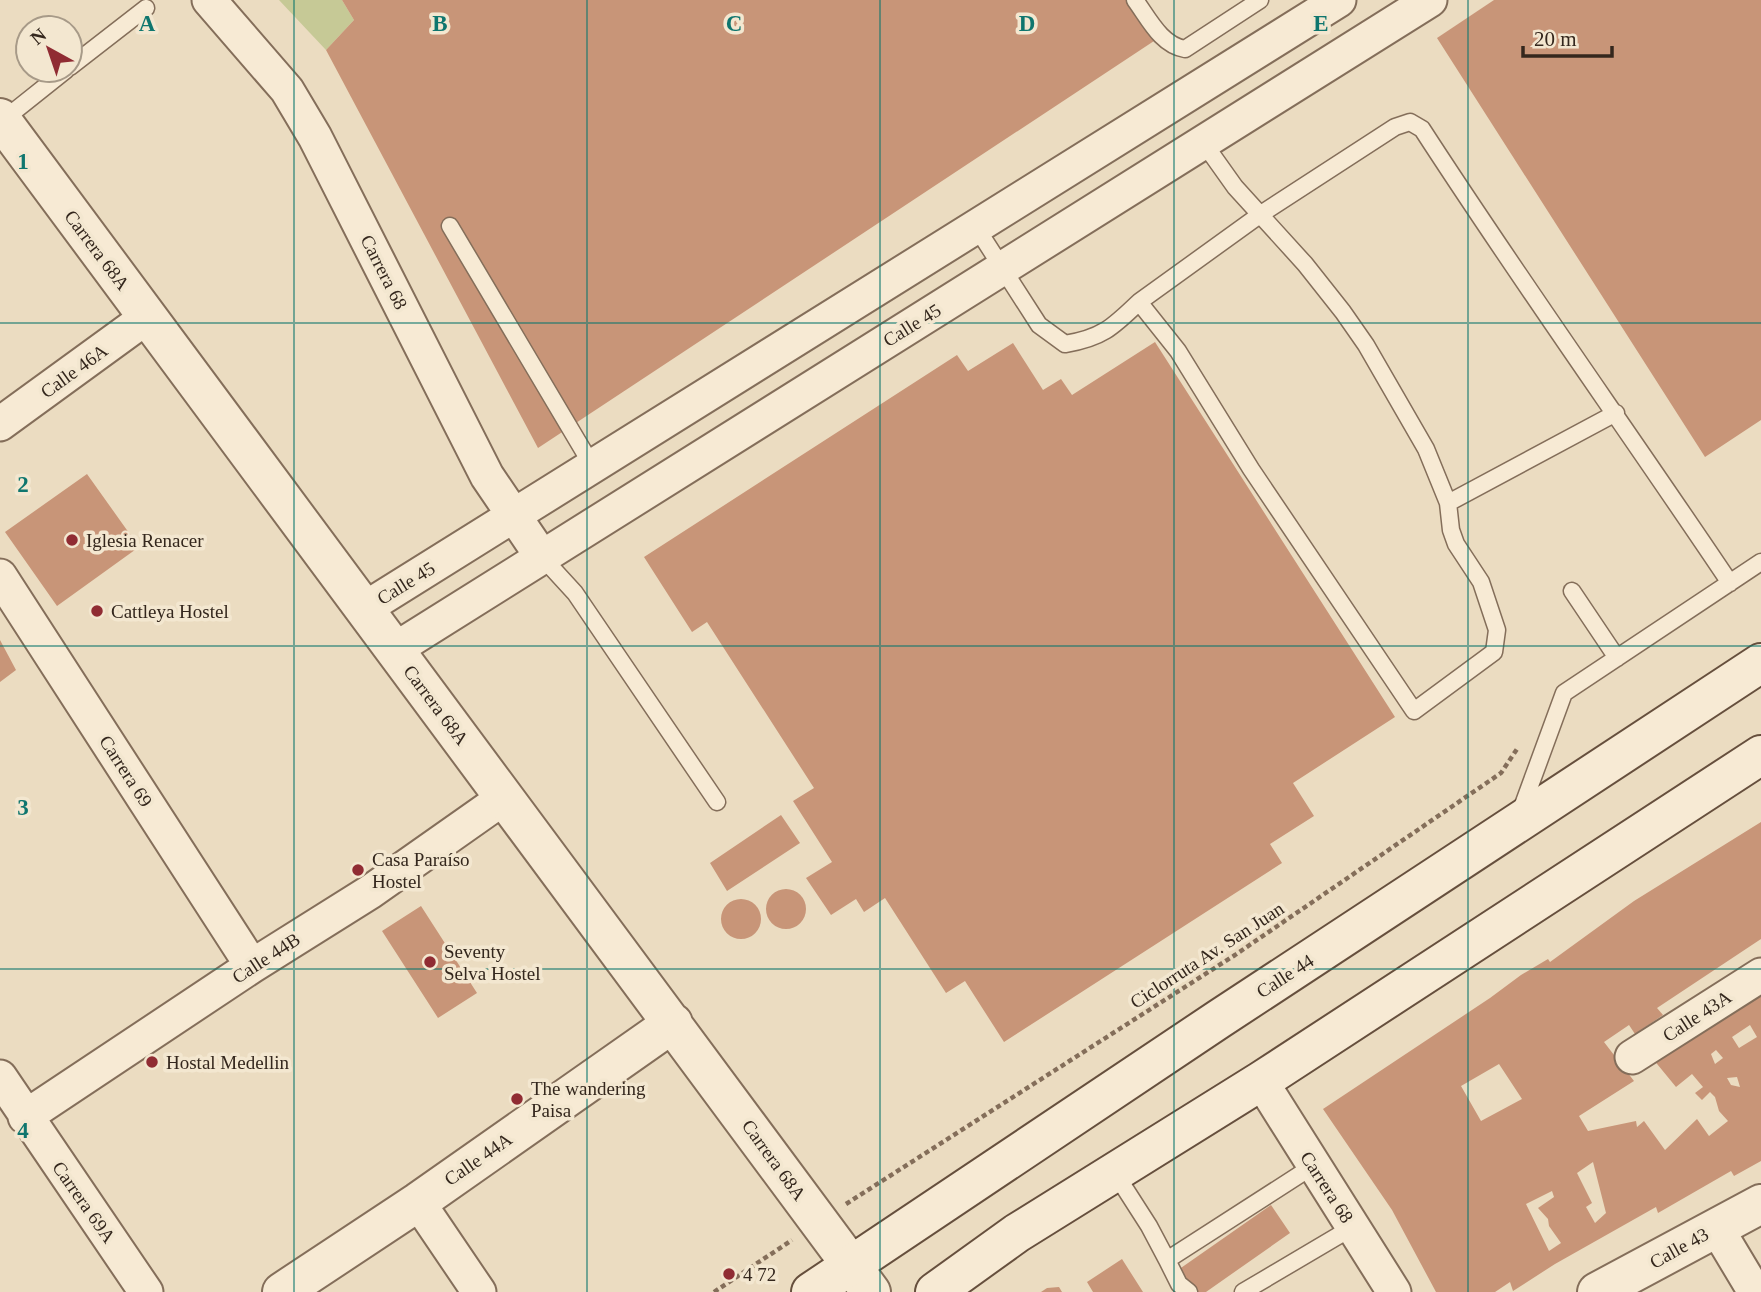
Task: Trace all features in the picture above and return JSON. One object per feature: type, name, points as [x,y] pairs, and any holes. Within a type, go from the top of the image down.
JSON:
[{"type":"main road","name":"Carrera 68A","points":[[1,119],[861,1279]]},
{"type":"main road","name":"Calle 44","points":[[811,1292],[861,1279],[1219,1019],[1761,663]]},
{"type":"main road","points":[[935,1292],[1017,1233],[1261,1081],[1761,755]]},
{"type":"main road","name":"Calle 44A","points":[[282,1292],[418,1202],[673,1023]]},
{"type":"main road","name":"Calle 43","points":[[1597,1292],[1761,1203]]},
{"type":"street","name":"Carrera 68","points":[[209,0],[287,90],[315,137],[487,475],[542,557]]},
{"type":"street","name":"Calle 45","points":[[364,609],[1339,0]]},
{"type":"street","name":"Calle 45","points":[[394,650],[1430,0]]},
{"type":"street","name":"Calle 46A","points":[[0,424],[147,317]]},
{"type":"street","name":"Carrera 69","points":[[2,585],[252,966]]},
{"type":"street","name":"Calle 44B","points":[[25,1117],[252,966],[370,892],[505,797]]},
{"type":"street","name":"Calle 43A","points":[[1632,1057],[1761,975]]},
{"type":"street","name":"Carrera 69A","points":[[0,1077],[146,1292]]},
{"type":"street","name":"Carrera 68","points":[[1261,1081],[1394,1292]]},
{"type":"street","points":[[418,1202],[479,1292]]},
{"type":"street","points":[[1716,1227],[1755,1292]]},
{"type":"lane","points":[[1135,0],[1159,34],[1174,47],[1185,49],[1260,0]]},
{"type":"lane","points":[[84,56],[146,8]]},
{"type":"lane","points":[[1,119],[47,84]]},
{"type":"lane","points":[[976,227],[1039,325],[1065,344],[1090,340],[1116,324],[1139,302],[1261,214],[1395,127],[1410,122],[1422,129],[1484,226],[1616,413],[1730,583]]},
{"type":"lane","points":[[1139,302],[1178,351],[1244,458],[1414,711],[1494,652],[1497,630],[1481,582],[1451,530],[1447,503],[1426,449],[1366,345],[1313,274],[1235,187],[1203,142]]},
{"type":"lane","points":[[450,226],[593,467]]},
{"type":"lane","points":[[1447,503],[1616,413]]},
{"type":"lane","points":[[542,557],[575,593],[717,802]]},
{"type":"lane","points":[[1516,824],[1564,693],[1761,562]]},
{"type":"lane","points":[[1572,591],[1617,658]]},
{"type":"lane","points":[[1167,1260],[1313,1166]]},
{"type":"lane","points":[[1115,1173],[1149,1226],[1179,1284],[1189,1292]]},
{"type":"lane","points":[[1243,1292],[1353,1227]]},
{"type":"path","name":"Ciclorruta Av. San Juan","points":[[861,1194],[1246,948],[1501,773],[1522,741],[1549,732]]},
{"type":"path","points":[[714,1292],[770,1254]]},
{"type":"green space","points":[[279,0],[342,0],[354,20],[326,50]]},
{"type":"building","points":[[342,0],[1127,0],[1154,41],[538,448],[326,50],[354,20]]},
{"type":"building","points":[[1494,0],[1761,0],[1761,420],[1705,457],[1437,38]]},
{"type":"building","points":[[1155,342],[1395,717],[1293,783],[1314,816],[1270,844],[1282,863],[1004,1042],[965,981],[946,993],[885,898],[864,912],[856,899],[831,915],[806,878],[832,862],[793,801],[814,788],[707,622],[692,632],[644,557],[957,355],[968,371],[1013,343],[1043,390],[1061,379],[1072,395]]},
{"type":"building","name":"Iglesia Renacer","points":[[87,474],[139,547],[57,606],[5,532]]},
{"type":"building","points":[[0,640],[16,670],[0,682]]},
{"type":"building","points":[[781,815],[800,843],[727,891],[710,863]]},
{"type":"building","points":[[1761,822],[1761,939],[1657,1008],[1663,1015],[1635,1034],[1629,1025],[1604,1042],[1634,1081],[1579,1116],[1588,1131],[1636,1121],[1637,1127],[1644,1121],[1665,1150],[1697,1119],[1709,1136],[1728,1121],[1719,1111],[1715,1097],[1710,1092],[1702,1100],[1695,1093],[1703,1087],[1692,1074],[1676,1087],[1653,1059],[1757,993],[1761,995],[1761,1161],[1734,1176],[1731,1171],[1658,1213],[1656,1207],[1513,1291],[1510,1282],[1495,1292],[1436,1292],[1392,1210],[1323,1109],[1521,975],[1548,959],[1550,962],[1634,901]],"holes":[[[1750,1025],[1757,1037],[1739,1048],[1732,1037]],[[1716,1050],[1723,1058],[1715,1064],[1711,1054]],[[1499,1064],[1522,1099],[1481,1121],[1461,1086]],[[1737,1077],[1740,1087],[1731,1085],[1727,1078]],[[1593,1162],[1606,1213],[1595,1223],[1586,1207],[1592,1203],[1577,1173]],[[1552,1191],[1554,1197],[1538,1208],[1548,1219],[1549,1226],[1561,1243],[1549,1251],[1526,1204]]]},
{"type":"building","points":[[786,889],[794,890],[800,895],[805,901],[805,917],[800,923],[794,928],[786,929],[778,928],[772,923],[767,917],[766,909],[767,901],[772,895],[778,890]]},
{"type":"building","points":[[741,899],[749,900],[755,905],[760,911],[760,927],[755,933],[749,938],[741,939],[733,938],[727,933],[722,927],[721,919],[722,911],[727,905],[733,900]]},
{"type":"building","name":"Seventy Selva Hostel","points":[[421,906],[477,993],[438,1018],[382,931]]},
{"type":"building","points":[[1271,1205],[1290,1233],[1206,1292],[1194,1292],[1178,1270]]},
{"type":"building","points":[[1122,1259],[1143,1292],[1093,1292],[1087,1282]]},
{"type":"building","points":[[1059,1287],[1062,1292],[1041,1292],[1047,1288]]},
{"type":"place","name":"Iglesia Renacer","points":[[72,540]]},
{"type":"place","name":"Cattleya Hostel","points":[[97,611]]},
{"type":"place","name":"Casa Paraíso Hostel","points":[[358,870]]},
{"type":"place","name":"Seventy Selva Hostel","points":[[430,962]]},
{"type":"place","name":"Hostal Medellin","points":[[152,1062]]},
{"type":"place","name":"The wandering Paisa","points":[[517,1099]]},
{"type":"place","name":"4 72","points":[[729,1274]]}]
